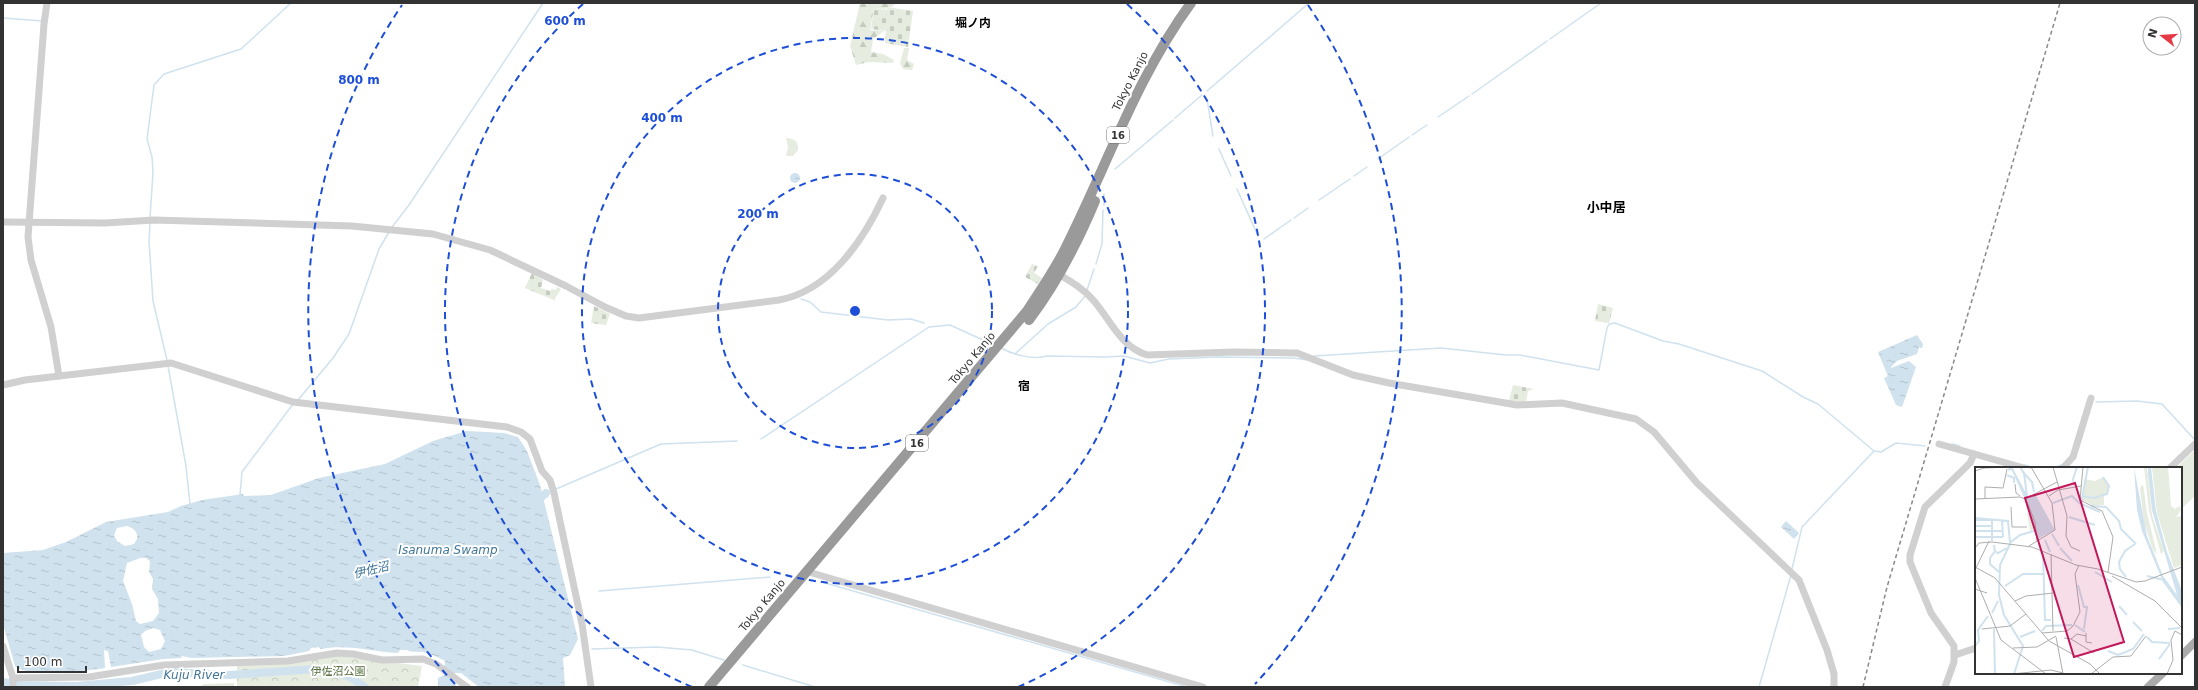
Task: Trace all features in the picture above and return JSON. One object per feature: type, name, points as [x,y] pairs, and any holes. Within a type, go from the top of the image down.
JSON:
[{"type":"highway","name":"Tokyo Kanjo","points":[[1056,273],[1149,67],[1169,33],[1191,3]]},
{"type":"highway","name":"Tokyo Kanjo","points":[[709,687],[1020,331],[1082,232],[1151,76],[1175,35],[1198,3]]},
{"type":"highway","name":"Tokyo Kanjo","points":[[717,687],[808,573]]},
{"type":"main road","points":[[2182,655],[2195,642]]},
{"type":"main road","points":[[2148,687],[2162,674]]},
{"type":"street","points":[[47,3],[28,223],[31,260],[48,317],[59,376]]},
{"type":"street","points":[[3,222],[105,223],[154,220],[352,226],[433,234],[490,250],[566,286],[605,307],[626,316],[639,318],[779,300],[799,295],[825,278],[854,246],[869,227],[883,198]]},
{"type":"street","points":[[1056,273],[1077,284],[1094,301],[1131,348],[1147,355],[1219,352],[1297,353],[1353,374],[1389,383],[1517,405],[1569,404],[1619,414],[1642,422],[1654,432],[1697,483],[1799,580],[1834,674],[1834,687]]},
{"type":"street","points":[[3,385],[25,380],[171,363],[293,402],[507,427],[521,432],[530,439],[542,470],[550,480],[554,493],[582,624],[591,687]]},
{"type":"street","points":[[2064,467],[2073,457],[2091,398]]},
{"type":"street","points":[[1939,444],[2020,467]]},
{"type":"street","points":[[2171,467],[2195,444]]},
{"type":"street","points":[[1945,687],[1955,655],[1952,643],[1925,602],[1910,562],[1910,555],[1925,507],[1970,463],[1974,454]]},
{"type":"street","points":[[808,573],[1202,687]]},
{"type":"street","points":[[3,646],[13,682],[89,677],[164,665],[288,662],[337,653],[353,654],[382,660],[423,659],[443,669],[467,687]]},
{"type":"street","points":[[1955,655],[1975,648]]},
{"type":"green space","points":[[860,3],[896,3],[892,7],[887,7],[886,9],[874,8],[870,30],[884,31],[873,39],[871,52],[883,54],[894,60],[893,63],[869,62],[856,65],[850,46]]},
{"type":"green space","points":[[887,7],[913,11],[908,47],[885,43],[886,31],[871,29],[874,8],[887,10]]},
{"type":"green space","points":[[904,48],[909,48],[907,60],[914,64],[912,70],[903,69],[900,63]]},
{"type":"green space","points":[[786,138],[794,140],[798,145],[798,150],[793,156],[786,156],[788,147]]},
{"type":"green space","points":[[1032,264],[1038,266],[1034,273],[1042,278],[1038,284],[1025,277]]},
{"type":"green space","points":[[532,273],[543,280],[541,288],[550,291],[552,289],[556,290],[557,287],[561,289],[554,300],[525,288]]},
{"type":"green space","points":[[1598,304],[1613,308],[1609,323],[1595,321]]},
{"type":"green space","points":[[594,306],[610,314],[606,325],[591,323]]},
{"type":"green space","points":[[1513,385],[1534,389],[1528,391],[1526,402],[1509,401]]},
{"type":"green space","points":[[2195,450],[2195,496],[2182,508],[2182,467],[2177,467]]},
{"type":"green space","name":"伊佐沼公園","points":[[334,655],[422,666],[418,687],[237,687],[237,665]]},
{"type":"green space","points":[[234,683],[234,687],[199,687],[204,684]]},
{"type":"water","points":[[793,173],[797,173],[799,174],[799,182],[793,183],[790,180],[790,176]]},
{"type":"water","points":[[1917,335],[1923,344],[1922,348],[1919,347],[1917,354],[1897,361],[1891,367],[1909,361],[1916,367],[1902,407],[1896,405],[1884,378],[1888,376],[1878,352]]},
{"type":"water","name":"Isanuma Swamp","points":[[467,431],[504,433],[518,437],[527,451],[540,485],[578,639],[570,655],[563,658],[565,687],[479,687],[461,673],[455,673],[453,682],[457,687],[438,687],[438,678],[444,675],[445,661],[434,656],[423,652],[407,650],[400,650],[398,653],[341,647],[321,649],[318,647],[311,648],[309,651],[284,656],[191,658],[182,656],[181,658],[163,659],[111,667],[108,651],[104,650],[105,668],[72,672],[45,673],[22,670],[15,666],[3,624],[3,553],[43,550],[66,542],[106,522],[168,512],[181,506],[202,500],[243,494],[244,496],[271,495],[319,478],[385,464],[433,441]],"holes":[[[127,526],[135,531],[137,534],[137,539],[134,544],[125,546],[117,541],[114,535],[117,528]],[[140,558],[146,558],[150,561],[149,572],[153,579],[152,589],[158,599],[159,613],[153,621],[140,624],[136,621],[132,604],[123,581],[127,563]],[[153,628],[160,630],[165,641],[161,649],[149,652],[144,647],[141,635],[145,631]]]},
{"type":"water","points":[[1786,521],[1799,533],[1794,539],[1781,527]]},
{"type":"waterway","points":[[150,218],[153,172],[152,157],[147,139],[154,85],[164,74],[241,49],[291,3]]},
{"type":"waterway","points":[[392,227],[409,205],[543,3]]},
{"type":"waterway","points":[[1207,91],[1309,3]]},
{"type":"waterway","points":[[1550,39],[1601,3]]},
{"type":"waterway","points":[[3,18],[43,21]]},
{"type":"waterway","points":[[1472,94],[1547,41]]},
{"type":"waterway","points":[[1175,118],[1202,95]]},
{"type":"waterway","points":[[1438,117],[1469,96]]},
{"type":"waterway","points":[[1207,99],[1213,136]]},
{"type":"waterway","points":[[1115,169],[1173,120]]},
{"type":"waterway","points":[[1412,135],[1427,125]]},
{"type":"waterway","points":[[1378,159],[1409,137]]},
{"type":"waterway","points":[[1219,149],[1231,176]]},
{"type":"waterway","points":[[1354,176],[1367,167]]},
{"type":"waterway","points":[[1319,200],[1350,179]]},
{"type":"waterway","points":[[1237,189],[1258,236]]},
{"type":"waterway","points":[[1104,194],[1104,205]]},
{"type":"waterway","points":[[1294,218],[1308,208]]},
{"type":"waterway","points":[[1096,264],[1102,244],[1103,210]]},
{"type":"waterway","points":[[1264,239],[1291,220]]},
{"type":"waterway","points":[[150,222],[149,241],[153,301],[167,360]]},
{"type":"waterway","points":[[298,400],[333,358],[349,334],[379,249],[389,232]]},
{"type":"waterway","points":[[1087,290],[1094,269]]},
{"type":"waterway","points":[[1015,354],[1048,324],[1076,307],[1085,296]]},
{"type":"waterway","points":[[801,299],[810,302],[821,312],[888,320],[911,319],[924,323]]},
{"type":"waterway","points":[[1314,356],[1441,348],[1506,355],[1520,355],[1599,370],[1607,328],[1609,324],[1615,323],[1663,341],[1679,344],[1762,371],[1803,397],[1818,404],[1874,451],[1881,452],[1896,443],[1925,446]]},
{"type":"waterway","points":[[761,439],[929,327],[950,325],[994,345]]},
{"type":"waterway","points":[[1001,348],[1018,355],[1030,357],[1124,356],[1150,363],[1169,359],[1219,357],[1293,358],[1308,360]]},
{"type":"waterway","points":[[168,366],[186,466],[190,504]]},
{"type":"waterway","points":[[2096,402],[2137,401],[2162,404],[2195,440]]},
{"type":"waterway","points":[[240,495],[242,472],[293,404]]},
{"type":"waterway","points":[[556,489],[661,444],[737,441]]},
{"type":"waterway","points":[[1952,444],[1960,446]]},
{"type":"waterway","points":[[1792,569],[1802,527],[1874,451]]},
{"type":"waterway","points":[[2025,465],[2032,467]]},
{"type":"waterway","points":[[2056,467],[2061,465]]},
{"type":"waterway","name":"伊佐沼","points":[[535,503],[546,493]]},
{"type":"waterway","points":[[1759,687],[1791,575]]},
{"type":"waterway","points":[[599,591],[770,577]]},
{"type":"waterway","points":[[822,582],[1187,687]]},
{"type":"waterway","points":[[592,649],[657,647],[692,650],[724,660]]},
{"type":"waterway","points":[[743,665],[815,687]]},
{"type":"waterway","name":"Kuju River","points":[[3,682],[20,685],[76,686],[132,681],[170,672],[229,675],[316,669],[348,676],[365,687]]},
{"type":"railway","points":[[1863,687],[1887,587],[2060,3]]},
{"type":"district","name":"堀ノ内","points":[[973,23]]},
{"type":"district","name":"小中居","points":[[1606,207]]},
{"type":"district","name":"宿","points":[[1024,386]]}]
